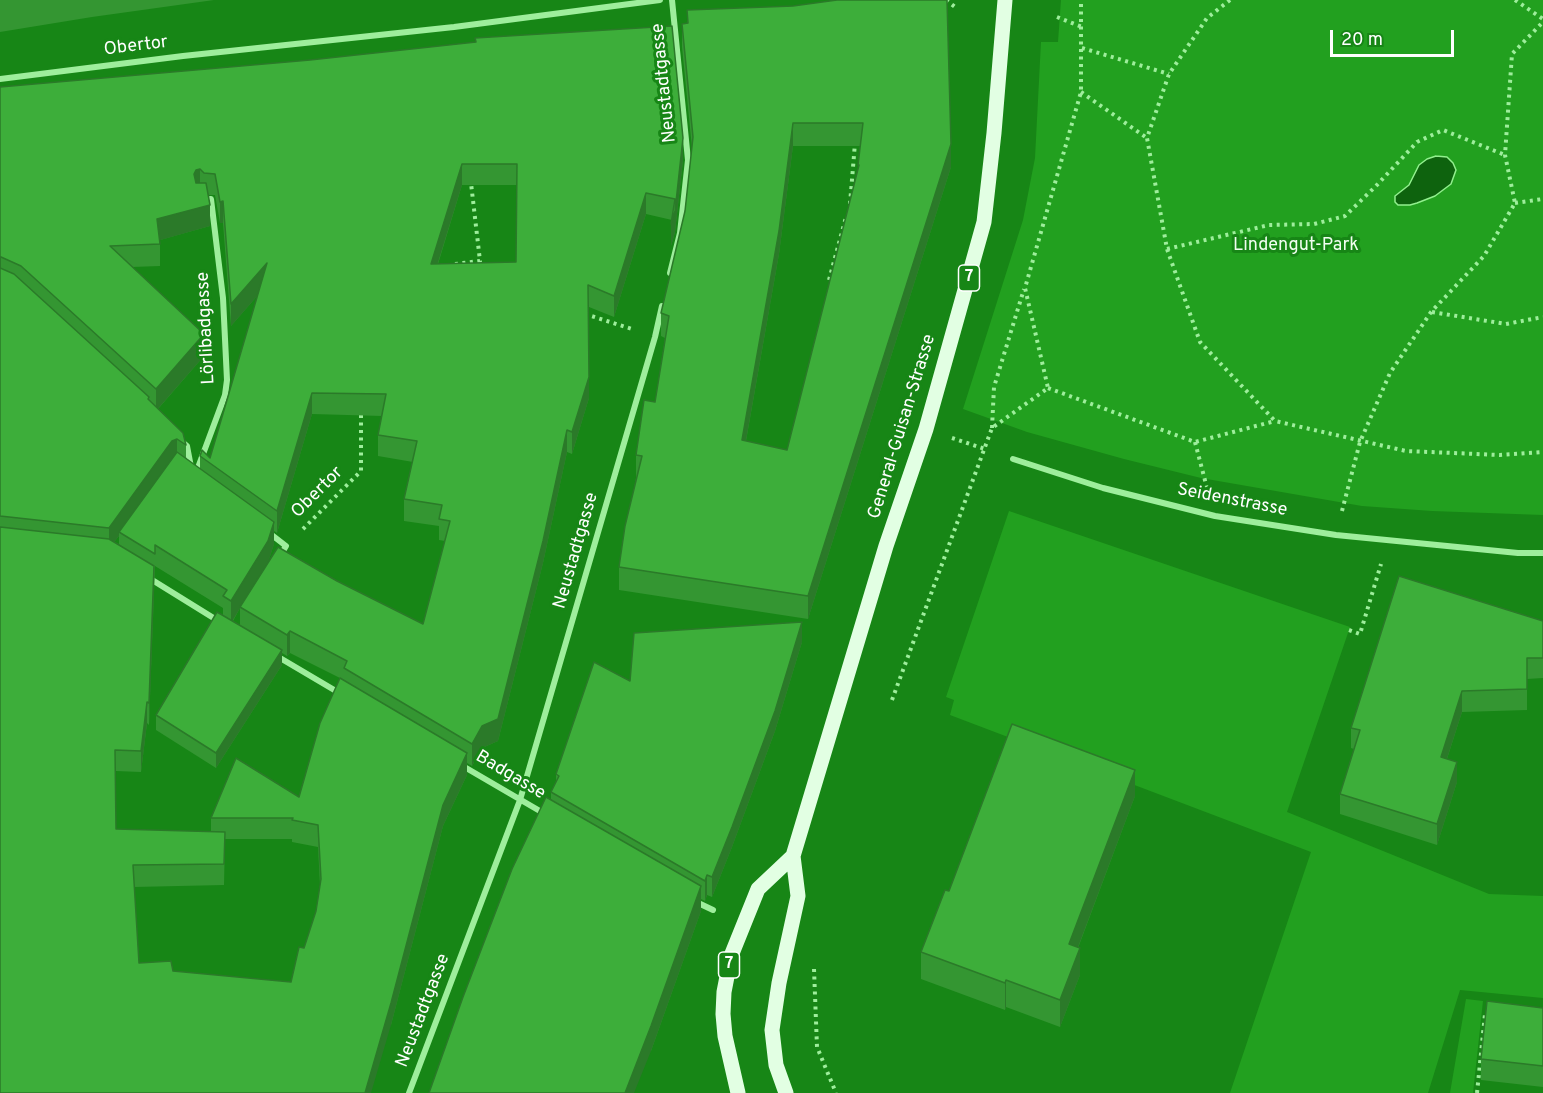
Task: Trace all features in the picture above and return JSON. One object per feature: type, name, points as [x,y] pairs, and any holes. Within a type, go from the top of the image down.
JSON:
[{"type":"main road","name":"General-Guisan-Strasse","points":[[786,1093],[776,1065],[772,1030],[778,982],[798,896],[793,856],[886,546],[926,429],[984,222],[1005,0]]},
{"type":"main road","name":"General-Guisan-Strasse","points":[[738,1093],[725,1036],[723,1014],[724,992],[731,956],[758,889],[793,856]]},
{"type":"street","name":"Obertor","points":[[0,79],[454,27],[660,0]]},
{"type":"street","name":"Neustadtgasse","points":[[669,279],[680,233],[688,160],[672,0]]},
{"type":"street","name":"Lörlibadgasse","points":[[194,479],[225,395],[227,380],[223,298],[211,199],[199,200],[198,196]]},
{"type":"street","name":"Neustadtgasse","points":[[409,1093],[520,800],[655,337],[663,302]]},
{"type":"street","points":[[178,439],[187,446],[194,479]]},
{"type":"street","name":"Seidenstrasse","points":[[1013,459],[1103,488],[1215,516],[1336,535],[1518,553],[1543,553]]},
{"type":"street","points":[[185,472],[194,479]]},
{"type":"street","points":[[260,527],[286,546],[274,564]]},
{"type":"street","points":[[141,573],[223,623]]},
{"type":"street","points":[[264,648],[346,697]]},
{"type":"street","name":"Badgasse","points":[[459,764],[551,818]]},
{"type":"street","points":[[683,896],[704,908],[713,910]]},
{"type":"path","points":[[946,0],[955,7]]},
{"type":"path","points":[[892,700],[992,429],[994,387],[1081,92],[1081,0]]},
{"type":"path","points":[[1230,0],[1207,18],[1168,74],[1148,138],[1167,249],[1200,342],[1275,421]]},
{"type":"path","points":[[1336,535],[1359,442],[1390,373],[1431,312],[1484,256],[1515,203],[1505,155],[1512,54],[1543,20],[1515,0]]},
{"type":"path","points":[[1057,17],[1082,27]]},
{"type":"path","points":[[1082,48],[1168,74]]},
{"type":"path","points":[[1081,92],[1148,138]]},
{"type":"path","points":[[1167,249],[1269,225],[1314,225],[1345,216],[1416,142],[1443,130],[1505,155]]},
{"type":"path","points":[[829,280],[850,201],[856,135]]},
{"type":"path","points":[[471,179],[480,261]]},
{"type":"path","points":[[1515,203],[1543,199]]},
{"type":"path","points":[[447,264],[480,261],[491,263]]},
{"type":"path","points":[[1025,288],[1048,388]]},
{"type":"path","points":[[577,310],[655,337]]},
{"type":"path","points":[[1431,312],[1506,324],[1543,317]]},
{"type":"path","points":[[992,429],[1048,388]]},
{"type":"path","points":[[1048,388],[1195,442],[1275,421],[1406,451],[1500,455],[1543,452]]},
{"type":"path","name":"Obertor","points":[[286,546],[361,471],[361,401]]},
{"type":"path","points":[[926,429],[1013,459]]},
{"type":"path","points":[[1195,442],[1215,516]]},
{"type":"path","points":[[1349,630],[1360,634],[1389,540]]},
{"type":"path","points":[[814,958],[817,1047],[836,1093]]},
{"type":"path","points":[[1477,1093],[1485,1014],[1497,1015]]},
{"type":"green space","name":"Lindengut-Park","points":[[1061,0],[1543,0],[1543,515],[1362,506],[1201,478],[1027,432],[963,409],[1023,220],[1035,158],[1041,42],[1058,42]]},
{"type":"green space","points":[[1009,511],[1350,627],[1287,812],[1489,894],[1543,896],[1543,998],[1460,990],[1428,1093],[1230,1093],[1311,852],[950,715],[954,700],[946,697]]},
{"type":"green space","points":[[1466,999],[1483,1001],[1473,1093],[1450,1093]]},
{"type":"shaded area","points":[[1436,156],[1447,157],[1453,163],[1456,170],[1451,184],[1435,196],[1410,205],[1398,205],[1395,202],[1395,196],[1409,185],[1419,165]]},
{"type":"building","points":[[837,0],[947,0],[951,144],[808,596],[619,567],[625,526],[642,456],[636,455],[644,400],[655,402],[669,316],[661,313],[685,211],[693,137],[682,24],[688,23],[687,10],[793,6]],"holes":[[[793,123],[863,123],[859,165],[787,450],[742,440],[779,231]]]},
{"type":"building","points":[[672,26],[683,138],[675,211],[671,224],[675,199],[646,193],[614,296],[588,285],[589,377],[572,432],[567,430],[543,541],[498,719],[482,726],[472,744],[344,668],[347,661],[290,631],[287,635],[240,607],[278,547],[337,581],[423,624],[450,521],[439,519],[442,505],[404,499],[417,441],[378,435],[386,394],[312,393],[277,511],[200,456],[202,450],[210,458],[267,263],[231,304],[223,201],[220,202],[215,174],[204,173],[200,169],[194,174],[196,183],[206,183],[210,205],[157,219],[160,244],[110,246],[204,334],[156,389],[21,266],[0,258],[0,87],[310,60],[476,42],[475,38]],"holes":[[[462,164],[517,164],[516,262],[431,264]]]},
{"type":"building","points":[[0,268],[14,274],[149,397],[148,399],[183,433],[186,445],[177,439],[172,441],[109,528],[0,516]]},
{"type":"building","points":[[177,452],[274,522],[268,541],[231,601],[223,596],[227,590],[155,545],[155,554],[119,532]]},
{"type":"building","points":[[0,527],[109,539],[154,566],[149,703],[147,702],[141,751],[115,750],[116,829],[225,832],[224,864],[133,865],[139,963],[171,961],[173,971],[291,982],[299,947],[304,948],[316,911],[321,879],[318,825],[292,820],[293,818],[211,818],[236,758],[299,797],[320,723],[340,678],[467,753],[443,805],[365,1093],[0,1093]]},
{"type":"building","points":[[1399,576],[1543,621],[1543,658],[1527,658],[1527,689],[1462,691],[1441,757],[1457,762],[1437,824],[1340,794],[1360,730],[1351,728]]},
{"type":"building","points":[[217,612],[282,650],[216,753],[156,715]]},
{"type":"building","points":[[802,622],[775,711],[712,877],[707,875],[705,881],[551,792],[559,776],[556,774],[594,662],[630,681],[634,633]]},
{"type":"building","points":[[1012,724],[1135,770],[1069,944],[1080,948],[1060,1000],[1006,980],[1005,983],[921,952],[945,890],[949,891]]},
{"type":"building","points":[[546,797],[701,886],[625,1093],[429,1093],[512,869]]},
{"type":"building","points":[[1487,1001],[1543,1008],[1543,1066],[1481,1059]]}]
